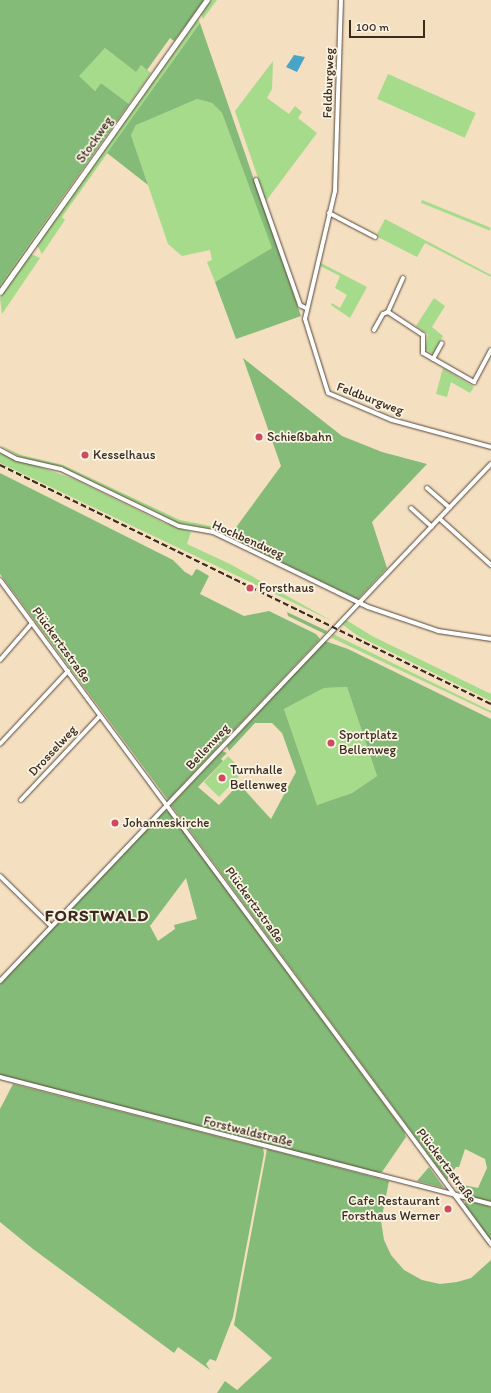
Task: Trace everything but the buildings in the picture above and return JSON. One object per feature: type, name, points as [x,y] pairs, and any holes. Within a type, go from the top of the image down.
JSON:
[{"type":"street","name":"Stockweg","points":[[0,292],[207,0]]},
{"type":"street","name":"Feldburgweg","points":[[341,0],[335,191],[306,308],[305,319],[328,393],[392,420],[491,447]]},
{"type":"street","name":"Feldburgweg","points":[[256,180],[300,305],[306,308]]},
{"type":"street","points":[[330,214],[375,237]]},
{"type":"street","points":[[374,330],[383,314],[388,312],[403,278]]},
{"type":"street","points":[[388,312],[423,335],[423,353],[474,382],[491,350]]},
{"type":"street","points":[[433,359],[442,343]]},
{"type":"street","name":"Hochbendweg","points":[[0,450],[17,459],[61,469],[179,526],[213,532],[359,603],[438,631],[491,639]]},
{"type":"street","name":"Bellenweg","points":[[0,981],[491,464]]},
{"type":"street","points":[[426,488],[450,508]]},
{"type":"street","points":[[411,508],[432,527]]},
{"type":"street","points":[[440,519],[491,565]]},
{"type":"street","name":"Plückertzstraße","points":[[1,582],[491,1244]]},
{"type":"street","points":[[0,660],[32,623]]},
{"type":"street","points":[[0,744],[68,671]]},
{"type":"street","name":"Drosselweg","points":[[21,800],[100,716]]},
{"type":"street","points":[[0,876],[51,926]]},
{"type":"street","name":"Forstwaldstraße","points":[[0,1077],[491,1204]]},
{"type":"green space","points":[[0,0],[204,0],[174,41],[170,38],[147,70],[141,65],[136,72],[105,48],[79,76],[95,91],[101,83],[129,104],[0,285]]},
{"type":"green space","points":[[211,0],[217,0],[203,19],[201,14]]},
{"type":"green space","points":[[198,19],[200,23],[62,217],[65,220],[42,254],[37,245]]},
{"type":"green space","points":[[200,23],[301,316],[236,339],[215,282],[272,248],[222,113],[212,103],[197,99],[136,125],[131,135],[148,185],[107,153]]},
{"type":"green space","points":[[105,48],[135,71],[141,65],[151,73],[129,104],[101,83],[95,91],[78,76]]},
{"type":"green space","points":[[273,61],[272,89],[267,98],[289,114],[295,106],[302,112],[298,118],[317,133],[266,201],[235,111]]},
{"type":"green space","points":[[388,74],[476,113],[465,138],[377,99]]},
{"type":"green space","points":[[197,99],[212,103],[222,113],[273,248],[215,282],[207,262],[212,260],[210,250],[182,256],[168,244],[131,135],[136,125],[143,121]]},
{"type":"green space","points":[[422,200],[491,228],[489,231],[421,203]]},
{"type":"green space","points":[[54,211],[55,212],[0,289],[0,285]]},
{"type":"green space","points":[[385,219],[491,275],[491,277],[425,243],[417,257],[376,236]]},
{"type":"green space","points":[[31,254],[40,258],[2,314],[0,298]]},
{"type":"green space","points":[[321,263],[367,287],[350,318],[331,305],[332,303],[340,308],[347,295],[335,288],[340,276],[320,266]]},
{"type":"green space","points":[[434,298],[445,306],[432,327],[443,336],[433,354],[425,349],[428,334],[416,326]]},
{"type":"green space","points":[[243,358],[342,436],[382,452],[427,464],[372,522],[387,568],[358,599],[229,537],[281,466]]},
{"type":"green space","points":[[443,368],[474,387],[470,393],[451,382],[447,397],[436,394]]},
{"type":"green space","points":[[0,445],[21,455],[63,465],[180,520],[216,527],[231,534],[229,537],[216,530],[178,523],[62,467],[20,457]]},
{"type":"green space","points":[[0,453],[74,479],[164,523],[191,532],[187,544],[230,564],[332,621],[0,463]]},
{"type":"green space","points":[[0,473],[173,560],[185,572],[192,576],[196,569],[209,576],[200,594],[244,616],[269,611],[316,634],[320,639],[168,800],[0,574]]},
{"type":"green space","points":[[287,612],[327,631],[325,634],[288,616]]},
{"type":"green space","points":[[346,620],[374,637],[491,694],[491,701],[358,636],[342,624]]},
{"type":"green space","points":[[333,634],[491,711],[491,713],[332,638]]},
{"type":"green space","points":[[325,641],[348,649],[491,719],[491,1202],[459,1193],[456,1187],[458,1184],[478,1188],[487,1168],[485,1159],[465,1149],[459,1167],[456,1167],[447,1180],[171,805],[222,751],[227,753],[221,759],[223,761],[198,787],[219,805],[239,784],[271,819],[296,772],[282,733],[272,723],[255,723],[229,751],[227,746]],"holes":[[[347,687],[377,776],[352,793],[317,805],[284,709],[324,688]]]},
{"type":"green space","name":"Sportplatz Bellenweg","points":[[347,687],[377,776],[352,793],[317,805],[284,709],[324,688]]},
{"type":"green space","name":"Turnhalle Bellenweg","points":[[228,756],[240,768],[237,771],[241,774],[219,797],[204,782]]},
{"type":"green space","points":[[165,811],[169,812],[404,1131],[406,1137],[382,1172],[376,1173],[0,1075],[0,984]],"holes":[[[186,878],[197,919],[174,925],[175,929],[158,941],[150,926]]]},
{"type":"green space","points":[[13,1084],[263,1148],[264,1154],[233,1317],[216,1361],[210,1359],[206,1364],[210,1370],[178,1347],[174,1353],[33,1249],[0,1222],[0,1109]]},
{"type":"green space","points":[[267,1149],[389,1181],[381,1221],[384,1240],[391,1255],[404,1270],[422,1280],[440,1284],[457,1282],[471,1278],[491,1260],[491,1393],[217,1393],[225,1381],[237,1390],[272,1358],[234,1325]]},
{"type":"green space","points":[[429,1167],[444,1188],[417,1181]]},
{"type":"green space","points":[[468,1201],[491,1207],[491,1240],[465,1205],[465,1202]]},
{"type":"water","points":[[294,55],[305,57],[297,72],[286,67]]},
{"type":"railway","points":[[0,465],[491,704]]},
{"type":"place","name":"Schießbahn","points":[[259,437]]},
{"type":"place","name":"Kesselhaus","points":[[85,455]]},
{"type":"place","name":"Forsthaus","points":[[250,588]]},
{"type":"place","name":"Sportplatz Bellenweg","points":[[331,743]]},
{"type":"place","name":"Turnhalle Bellenweg","points":[[222,778]]},
{"type":"place","name":"Johanneskirche","points":[[115,823]]},
{"type":"place","name":"Cafe Restaurant Forsthaus Werner","points":[[448,1209]]},
{"type":"district","name":"FORSTWALD","points":[[97,916]]}]
